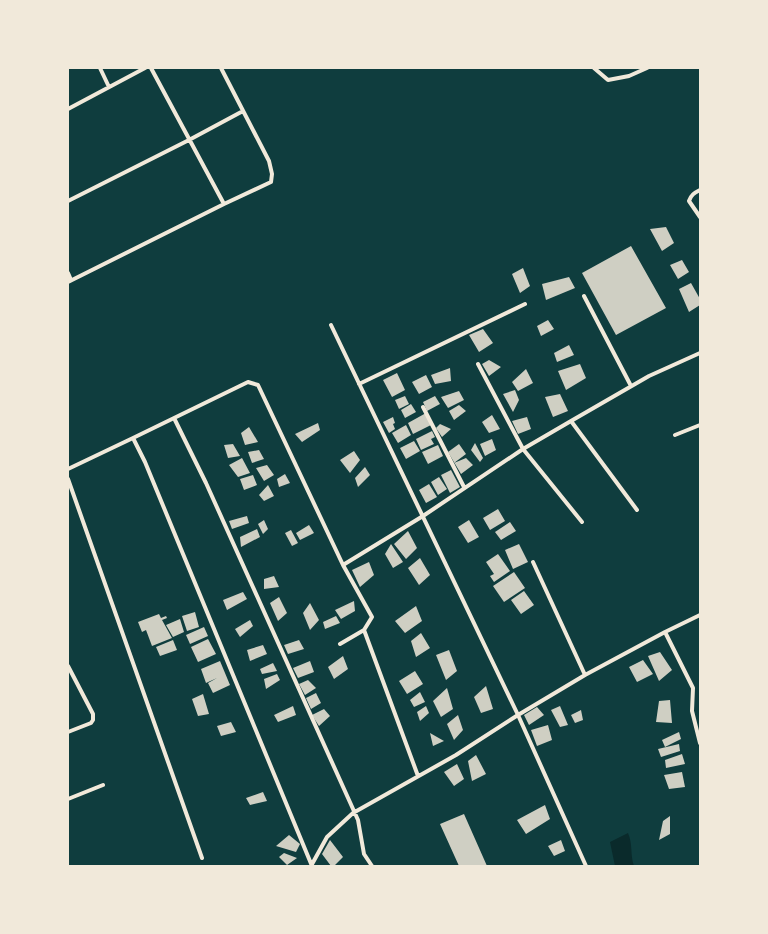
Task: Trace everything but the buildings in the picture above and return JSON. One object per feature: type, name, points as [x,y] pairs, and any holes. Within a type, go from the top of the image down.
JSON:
[{"type":"street","points":[[100,68],[110,86]]},
{"type":"street","points":[[68,109],[145,68]]},
{"type":"street","points":[[151,68],[224,204]]},
{"type":"street","points":[[68,274],[70,281],[271,182],[272,174],[269,161],[221,68]]},
{"type":"street","points":[[594,68],[608,80],[629,76],[647,68]]},
{"type":"street","points":[[68,200],[189,140],[243,111]]},
{"type":"street","points":[[700,190],[690,197],[690,201],[700,217]]},
{"type":"street","points":[[584,296],[631,386]]},
{"type":"street","points":[[359,384],[524,304]]},
{"type":"street","points":[[331,325],[518,715],[586,866]]},
{"type":"street","points":[[343,565],[423,516],[523,449],[570,421],[649,376],[700,353]]},
{"type":"street","points":[[478,364],[523,449],[582,522]]},
{"type":"street","points":[[68,469],[248,382],[258,385],[343,565],[372,617],[364,630],[340,644]]},
{"type":"street","points":[[423,407],[464,488]]},
{"type":"street","points":[[174,418],[206,483],[358,820],[364,854],[372,866]]},
{"type":"street","points":[[570,421],[637,510]]},
{"type":"street","points":[[675,435],[700,425]]},
{"type":"street","points":[[134,438],[311,866]]},
{"type":"street","points":[[68,479],[202,858]]},
{"type":"street","points":[[533,562],[585,675]]},
{"type":"street","points":[[311,866],[327,837],[354,813],[456,755],[518,715],[585,675],[700,615]]},
{"type":"street","points":[[364,630],[418,776]]},
{"type":"street","points":[[665,632],[693,688],[692,711],[700,743]]},
{"type":"street","points":[[68,666],[93,714],[93,720],[91,723],[68,732]]},
{"type":"street","points":[[68,799],[103,786]]},
{"type":"water","points":[[628,833],[634,866],[615,866],[610,842]]}]
